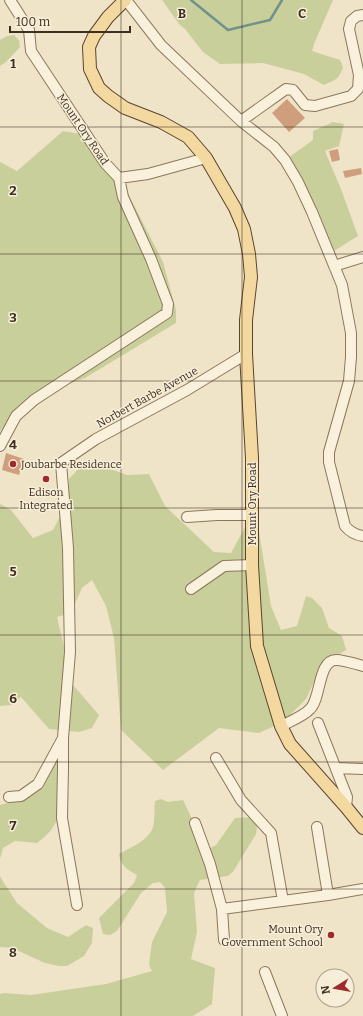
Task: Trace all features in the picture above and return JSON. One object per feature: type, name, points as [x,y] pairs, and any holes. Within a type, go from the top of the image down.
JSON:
[{"type":"main road","name":"Mount Ory Road","points":[[125,0],[108,17],[94,36],[89,47],[90,69],[99,88],[125,108],[161,122],[188,137],[206,158],[235,208],[244,229],[249,254],[251,277],[246,320],[246,354],[252,458],[252,565],[257,646],[281,726],[290,744],[363,828]]},
{"type":"street","name":"Mount Ory Road","points":[[10,0],[29,30],[31,51],[105,163],[119,178]]},
{"type":"street","points":[[125,0],[161,45],[241,121],[274,147],[286,160],[312,212],[342,285],[351,333],[352,357],[349,381],[330,452],[329,462],[345,526],[356,535],[363,536]]},
{"type":"street","points":[[241,121],[286,89],[294,90],[305,105],[315,106],[351,96],[358,89],[359,75],[349,29],[351,21],[357,16],[363,15]]},
{"type":"street","points":[[0,446],[16,416],[34,400],[167,313],[168,304],[151,259],[123,197],[119,178],[148,174],[206,158]]},
{"type":"street","points":[[334,266],[363,257]]},
{"type":"street","name":"Norbert Barbe Avenue","points":[[63,738],[70,652],[68,548],[61,463],[96,439],[187,390],[246,354]]},
{"type":"street","points":[[187,517],[252,515]]},
{"type":"street","points":[[191,589],[224,566],[252,565]]},
{"type":"street","points":[[281,726],[311,709],[316,700],[323,671],[329,662],[335,660],[363,666]]},
{"type":"street","points":[[318,723],[347,797],[346,807]]},
{"type":"street","points":[[9,798],[21,796],[38,784],[63,738]]},
{"type":"street","points":[[63,738],[64,768],[62,818],[77,905]]},
{"type":"street","points":[[216,758],[241,800],[271,833],[283,901]]},
{"type":"street","points":[[336,768],[363,769]]},
{"type":"street","points":[[195,823],[210,864],[222,909],[224,940]]},
{"type":"street","points":[[317,827],[328,895]]},
{"type":"street","points":[[222,909],[363,890]]},
{"type":"street","points":[[265,972],[282,1016]]},
{"type":"green space","points":[[162,0],[333,0],[312,51],[340,60],[343,67],[340,75],[336,79],[324,85],[304,74],[263,63],[220,64],[203,52],[185,29],[179,24]]},
{"type":"green space","points":[[14,35],[19,40],[20,47],[6,62],[0,66],[0,40],[7,36]]},
{"type":"green space","points":[[333,122],[344,124],[339,146],[325,151],[358,236],[334,251],[313,204],[288,158],[313,140],[313,131]]},
{"type":"green space","points":[[63,131],[87,135],[113,164],[163,262],[176,310],[176,323],[85,378],[33,397],[17,411],[0,431],[0,162],[17,171]]},
{"type":"green space","points":[[94,463],[127,475],[149,474],[165,506],[214,552],[231,553],[250,518],[257,519],[271,606],[281,630],[297,626],[306,596],[312,598],[322,608],[329,628],[342,636],[346,650],[322,665],[306,699],[283,722],[259,733],[219,728],[163,770],[121,730],[114,638],[106,606],[92,580],[82,588],[71,613],[57,617],[73,685],[99,715],[92,728],[79,732],[49,729],[21,697],[11,705],[0,706],[0,504],[11,510],[33,538],[53,530],[68,501],[69,479],[80,467]]},
{"type":"green space","points":[[54,761],[61,766],[59,816],[55,825],[37,843],[15,841],[3,848],[0,859],[0,805],[21,799]]},
{"type":"green space","points":[[161,799],[168,802],[183,800],[203,847],[210,848],[216,845],[235,818],[252,819],[255,821],[257,828],[256,834],[233,872],[228,876],[200,880],[194,893],[197,932],[191,959],[215,968],[212,1004],[193,1016],[0,1016],[0,994],[31,995],[106,984],[152,971],[149,965],[152,942],[167,912],[165,888],[160,882],[153,883],[141,893],[117,931],[110,935],[103,934],[99,918],[134,883],[137,875],[123,865],[119,854],[139,843],[148,836],[154,824],[155,801]]},
{"type":"green space","points":[[0,876],[17,903],[47,928],[68,937],[86,925],[93,928],[92,943],[84,956],[67,966],[59,966],[45,963],[12,948],[0,947]]},
{"type":"building","points":[[287,99],[305,118],[289,132],[272,113]]},
{"type":"building","points":[[338,149],[340,160],[332,162],[329,151]]},
{"type":"building","points":[[361,168],[362,174],[345,178],[343,171]]},
{"type":"building","name":"Joubarbe Residence","points":[[6,453],[24,459],[19,475],[2,470]]},
{"type":"waterway","points":[[191,0],[228,30],[270,20],[282,0]]},
{"type":"place","name":"Joubarbe Residence","points":[[13,464]]},
{"type":"place","name":"Edison Integrated","points":[[46,479]]},
{"type":"place","name":"Mount Ory Government School","points":[[331,935]]}]
